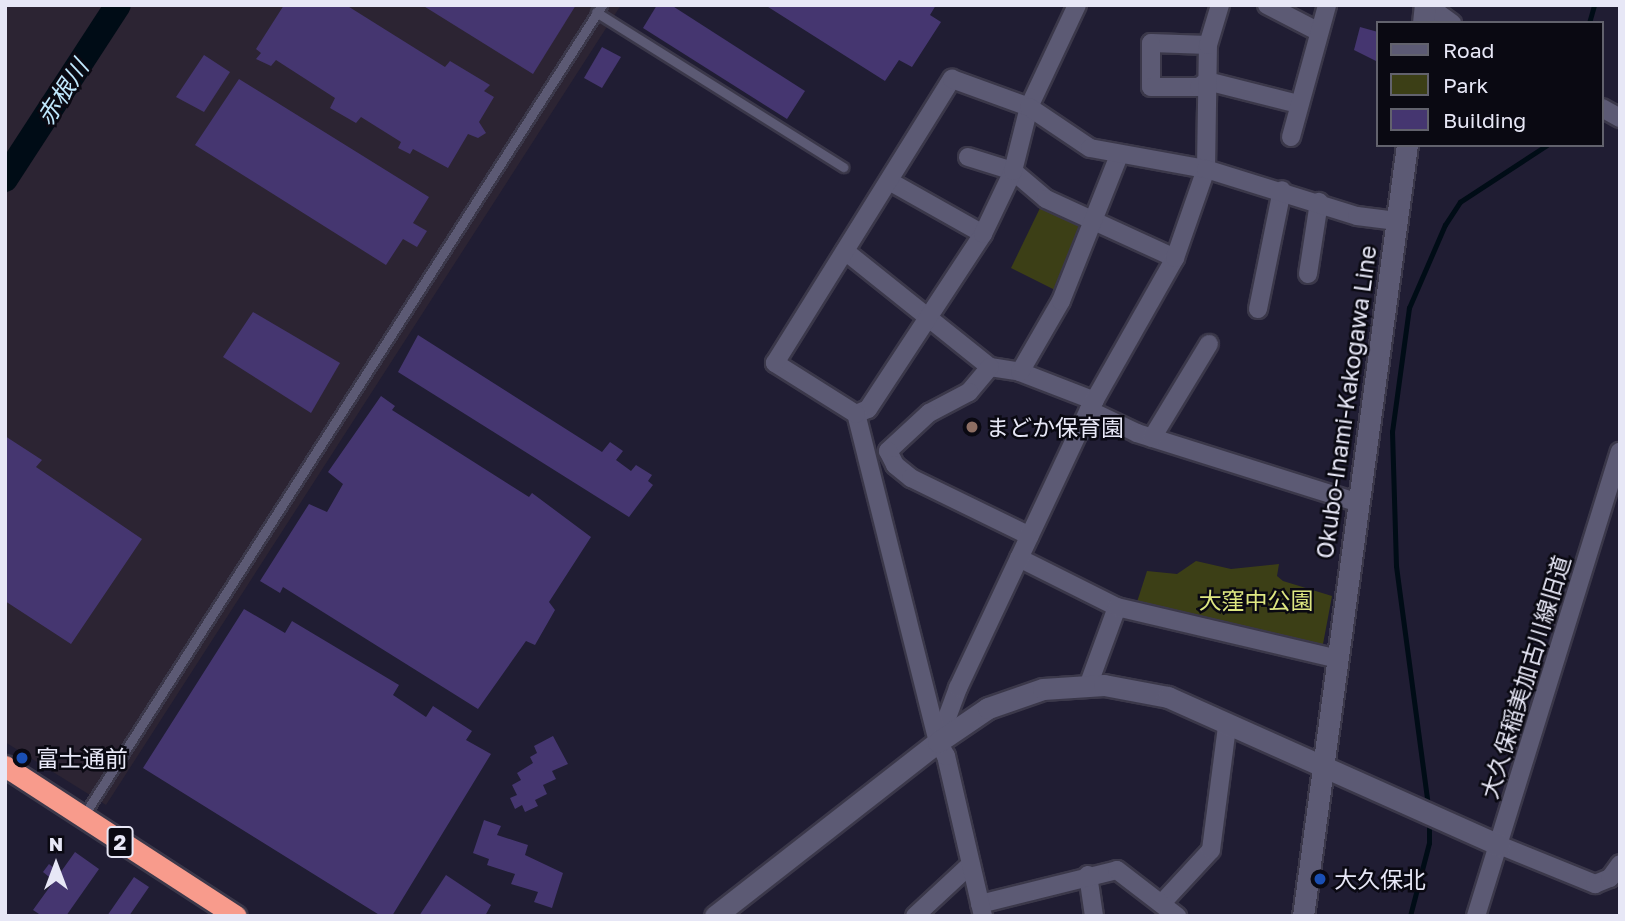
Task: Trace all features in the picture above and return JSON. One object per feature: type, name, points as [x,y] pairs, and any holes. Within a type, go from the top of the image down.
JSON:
[{"type":"highway","name":"2","points":[[5,766],[236,916]]},
{"type":"street","points":[[856,414],[868,409],[930,319],[983,234],[1013,171],[1029,107],[1077,5]]},
{"type":"street","points":[[1267,5],[1317,31]]},
{"type":"street","points":[[1291,137],[1326,5]]},
{"type":"street","points":[[1426,5],[1449,21]]},
{"type":"street","points":[[938,742],[958,688],[1092,406],[1175,258],[1206,169],[1208,45],[1218,6]]},
{"type":"street","points":[[1207,81],[1199,88],[1151,88],[1151,43],[1208,45]]},
{"type":"street","points":[[1177,916],[1117,870],[1087,875],[981,910],[946,757],[938,742],[856,414],[775,363],[952,79],[1029,107],[1090,148],[1206,169],[1282,190],[1357,216],[1397,220]]},
{"type":"street","points":[[1207,81],[1298,104]]},
{"type":"street","points":[[1604,109],[1620,118]]},
{"type":"street","name":"Okubo-Inami-Kakogawa Line","points":[[1303,916],[1407,147]]},
{"type":"street","points":[[1020,372],[1061,301],[1119,155]]},
{"type":"street","points":[[968,157],[1013,171],[1046,199],[1093,223],[1175,258]]},
{"type":"street","points":[[889,181],[983,234]]},
{"type":"street","points":[[1258,309],[1282,190]]},
{"type":"street","points":[[1308,274],[1319,202]]},
{"type":"street","points":[[845,251],[990,367],[1020,372],[1152,438],[1359,503]]},
{"type":"street","points":[[1152,438],[1209,344]]},
{"type":"street","points":[[990,367],[968,393],[929,413],[888,451],[895,465],[911,478],[1030,536]]},
{"type":"street","name":"大久保稲美加古川線旧道","points":[[1476,916],[1615,482],[1620,452]]},
{"type":"street","points":[[870,469],[895,465]]},
{"type":"street","points":[[1020,558],[1117,607],[1338,659]]},
{"type":"street","points":[[1088,685],[1117,607]]},
{"type":"street","points":[[715,916],[938,742],[988,708],[1042,689],[1088,685],[1168,697],[1227,727],[1595,884],[1609,878],[1620,864]]},
{"type":"street","points":[[1162,903],[1212,850],[1227,727]]},
{"type":"street","points":[[915,916],[971,864]]},
{"type":"street","points":[[1087,875],[1094,916]]},
{"type":"lane","points":[[84,816],[599,9],[843,167]]},
{"type":"shaded area","points":[[5,5],[110,5],[5,169]]},
{"type":"shaded area","points":[[129,5],[621,5],[106,805],[5,742],[5,196]]},
{"type":"green space","points":[[1041,206],[1081,225],[1085,232],[1057,291],[1011,268]]},
{"type":"green space","name":"大窪中公園","points":[[1196,561],[1231,569],[1279,564],[1277,576],[1283,581],[1332,596],[1323,644],[1315,647],[1137,602],[1147,571],[1177,574]]},
{"type":"building","points":[[284,5],[346,5],[445,67],[450,61],[490,85],[484,91],[494,97],[479,122],[486,133],[478,138],[468,134],[448,168],[413,149],[410,154],[398,148],[401,142],[361,117],[356,123],[330,108],[335,98],[276,60],[271,66],[256,59],[261,53],[256,49]]},
{"type":"building","points":[[422,5],[576,5],[533,74]]},
{"type":"building","points":[[657,5],[671,5],[805,91],[787,119],[643,28]]},
{"type":"building","points":[[765,5],[936,5],[930,15],[941,22],[912,67],[899,60],[885,81]]},
{"type":"building","points":[[1360,27],[1376,31],[1376,61],[1354,50]]},
{"type":"building","points":[[602,47],[621,57],[602,88],[584,78]]},
{"type":"building","points":[[204,55],[230,72],[204,112],[176,97]]},
{"type":"building","points":[[239,79],[429,197],[413,223],[427,231],[417,247],[403,239],[386,265],[195,145]]},
{"type":"building","points":[[253,312],[340,363],[311,413],[223,357]]},
{"type":"building","points":[[418,335],[602,452],[610,442],[623,451],[616,460],[631,471],[636,465],[652,475],[648,481],[653,485],[629,517],[398,372]]},
{"type":"building","points":[[381,396],[395,406],[392,410],[529,497],[532,493],[591,537],[549,602],[555,610],[535,645],[526,641],[478,709],[283,587],[280,593],[260,581],[309,504],[327,512],[343,484],[328,472]]},
{"type":"building","points":[[5,436],[42,460],[36,467],[142,539],[71,644],[5,601]]},
{"type":"building","points":[[244,609],[285,633],[292,621],[399,685],[393,695],[426,717],[433,706],[472,731],[466,740],[491,754],[392,916],[381,916],[143,768]]},
{"type":"building","points":[[553,736],[568,764],[552,771],[556,779],[543,785],[547,794],[535,800],[538,806],[525,812],[522,805],[515,809],[510,798],[517,795],[512,785],[521,780],[517,773],[533,763],[530,757],[537,753],[534,746]]},
{"type":"building","points":[[484,820],[501,826],[497,835],[528,845],[525,855],[563,873],[552,908],[534,902],[538,892],[511,884],[515,874],[487,865],[489,859],[473,853]]},
{"type":"building","points":[[75,852],[99,869],[66,916],[42,916],[33,910],[54,881],[43,872],[49,864],[60,873]]},
{"type":"building","points":[[446,875],[491,905],[485,916],[419,916]]},
{"type":"building","points":[[134,877],[149,887],[129,916],[107,916]]},
{"type":"waterway","name":"赤根川","points":[[5,179],[118,5]]},
{"type":"waterway","points":[[1590,21],[1594,5]]},
{"type":"waterway","points":[[1428,806],[1396,566],[1392,432],[1409,308],[1445,225],[1460,202],[1544,147]]},
{"type":"waterway","points":[[1410,916],[1429,843],[1429,822]]},
{"type":"place","name":"まどか保育園","points":[[972,427]]},
{"type":"place","name":"富士通前","points":[[22,758]]},
{"type":"place","name":"大久保北","points":[[1320,879]]}]
